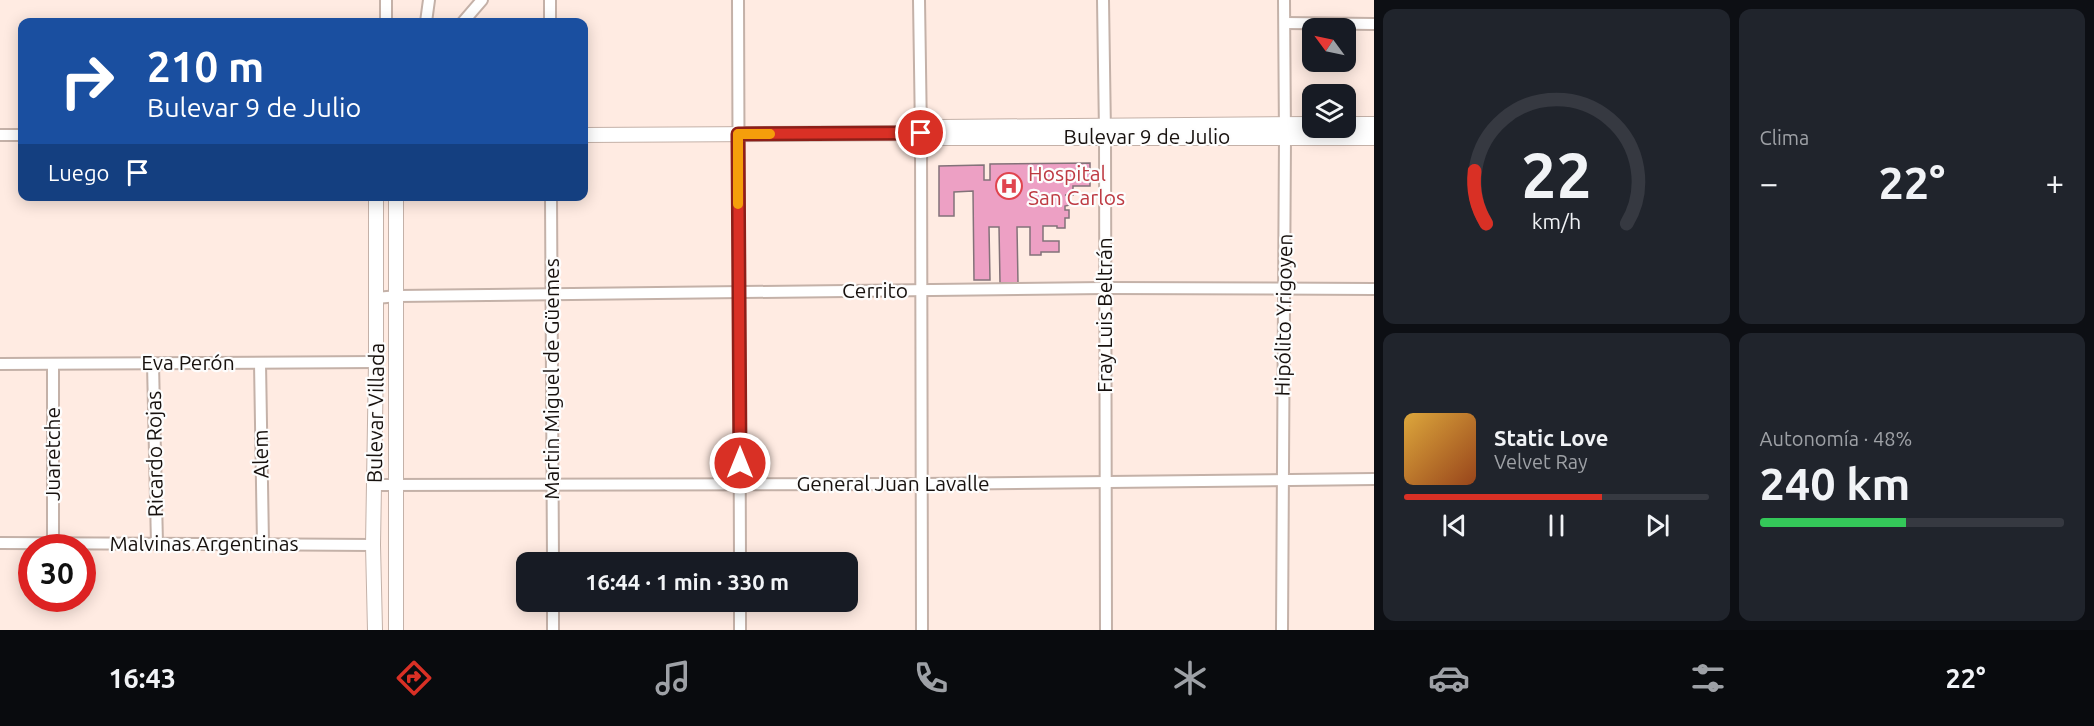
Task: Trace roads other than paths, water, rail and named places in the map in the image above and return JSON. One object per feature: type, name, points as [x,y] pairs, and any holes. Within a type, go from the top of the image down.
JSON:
[{"type":"main road","points":[[1356,124],[1374,124]]},
{"type":"main road","name":"Bulevar 9 de Julio","points":[[1285,130],[1302,126]]},
{"type":"main road","name":"Bulevar 9 de Julio","points":[[588,135],[921,133],[940,127],[1105,132],[1285,130],[1374,138]]},
{"type":"main road","name":"Bulevar Villada","points":[[375,630],[373,545],[376,201]]},
{"type":"main road","name":"Bulevar Villada","points":[[396,201],[398,296],[396,630]]},
{"type":"street","points":[[386,0],[386,18]]},
{"type":"street","points":[[427,18],[429,0]]},
{"type":"street","points":[[466,18],[482,0]]},
{"type":"street","points":[[550,0],[550,18]]},
{"type":"street","points":[[738,0],[740,552]]},
{"type":"street","points":[[919,0],[922,630]]},
{"type":"street","name":"Fray Luis Beltrán","points":[[1103,0],[1106,630]]},
{"type":"street","name":"Hipólito Yrigoyen","points":[[1282,630],[1285,290],[1284,0]]},
{"type":"street","points":[[1285,23],[1374,24]]},
{"type":"street","points":[[0,135],[18,135]]},
{"type":"street","name":"Martin Miguel de Güemes","points":[[551,201],[553,552]]},
{"type":"street","name":"Cerrito","points":[[376,298],[739,291],[1106,288],[1374,289]]},
{"type":"street","name":"Eva Perón","points":[[0,364],[376,362]]},
{"type":"street","name":"Alem","points":[[260,363],[263,544]]},
{"type":"street","name":"Juaretche","points":[[53,364],[53,534]]},
{"type":"street","name":"Ricardo Rojas","points":[[153,364],[157,544]]},
{"type":"street","name":"General Juan Lavalle","points":[[375,485],[922,484],[1374,479]]},
{"type":"street","name":"Malvinas Argentinas","points":[[0,543],[18,543]]},
{"type":"street","name":"Malvinas Argentinas","points":[[96,543],[373,545]]},
{"type":"street","points":[[553,612],[553,630]]},
{"type":"street","points":[[740,612],[740,630]]},
{"type":"place","name":"Hospital San Carlos","points":[[1009,186]]}]
